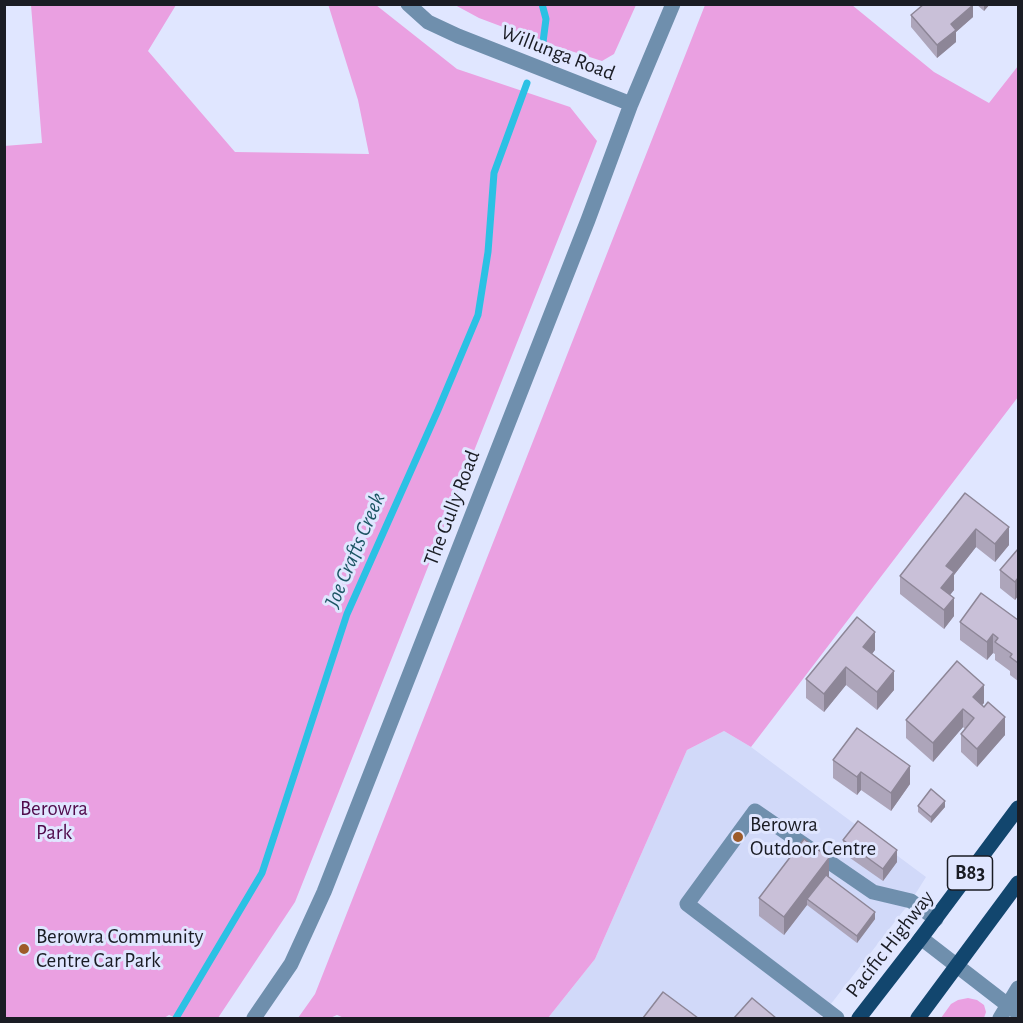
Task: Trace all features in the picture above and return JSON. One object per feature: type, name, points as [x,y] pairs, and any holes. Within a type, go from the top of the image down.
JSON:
[{"type":"main road","name":"Pacific Highway","points":[[859,1018],[1018,808]]},
{"type":"main road","name":"B83","points":[[918,1018],[1018,884]]},
{"type":"street","name":"Willunga Road","points":[[408,4],[428,22],[458,36],[631,104]]},
{"type":"street","name":"The Gully Road","points":[[254,1018],[291,964],[324,892],[588,220],[631,104],[673,4]]},
{"type":"street","points":[[837,1018],[687,904],[755,810],[873,892],[911,901],[936,919]]},
{"type":"street","points":[[921,939],[1013,1009]]},
{"type":"street","points":[[1000,1018],[1013,1009],[1018,988]]},
{"type":"shaded area","points":[[724,731],[751,747],[926,877],[911,901],[820,1018],[548,1018],[595,959],[687,750]]},
{"type":"green space","name":"Berowra Park","points":[[328,4],[376,5],[457,69],[570,107],[597,141],[295,902],[218,1018],[176,1018],[169,1015],[164,1018],[5,1018],[4,146],[42,143],[31,5],[176,5],[148,51],[235,152],[369,154],[358,100]]},
{"type":"green space","points":[[455,5],[636,5],[614,54],[602,61],[479,18]]},
{"type":"green space","points":[[705,5],[852,5],[934,72],[989,103],[1018,66],[1018,397],[751,747],[724,731],[687,750],[595,959],[548,1018],[344,1018],[337,1015],[330,1018],[298,1018],[315,994]]},
{"type":"green space","points":[[968,998],[984,1005],[986,1012],[984,1018],[941,1018],[951,1004]]},
{"type":"building","points":[[924,4],[973,5],[951,24],[956,30],[937,45],[911,15]]},
{"type":"building","points":[[965,493],[1009,527],[995,544],[976,529],[946,566],[954,572],[941,588],[954,598],[944,610],[900,576]]},
{"type":"building","points":[[1018,549],[1018,578],[1015,582],[1000,570]]},
{"type":"building","points":[[981,593],[1018,620],[1018,663],[1010,657],[1012,654],[995,642],[998,638],[993,634],[987,642],[960,622]]},
{"type":"building","points":[[857,617],[875,632],[863,647],[894,671],[877,692],[846,667],[824,694],[806,679]]},
{"type":"building","points":[[957,661],[984,685],[973,697],[984,707],[988,702],[1005,717],[977,749],[961,734],[974,718],[963,709],[933,743],[906,720]]},
{"type":"building","points":[[857,728],[910,766],[891,793],[861,772],[857,777],[833,760]]},
{"type":"building","points":[[931,789],[945,801],[931,817],[918,806]]},
{"type":"building","points":[[858,821],[897,850],[883,869],[843,840]]},
{"type":"building","points":[[804,839],[829,858],[784,917],[759,898]]},
{"type":"building","points":[[826,875],[875,912],[857,936],[807,899]]},
{"type":"building","points":[[663,992],[698,1018],[643,1018]]},
{"type":"building","points":[[752,998],[776,1018],[734,1018]]},
{"type":"waterway","name":"Joe Crafts Creek","points":[[542,4],[546,19],[543,42]]},
{"type":"waterway","name":"Joe Crafts Creek","points":[[176,1018],[262,873],[347,614],[478,315],[488,252],[494,173],[527,83]]},
{"type":"place","name":"Berowra Outdoor Centre","points":[[738,837]]},
{"type":"place","name":"Berowra Community Centre Car Park","points":[[24,949]]}]
